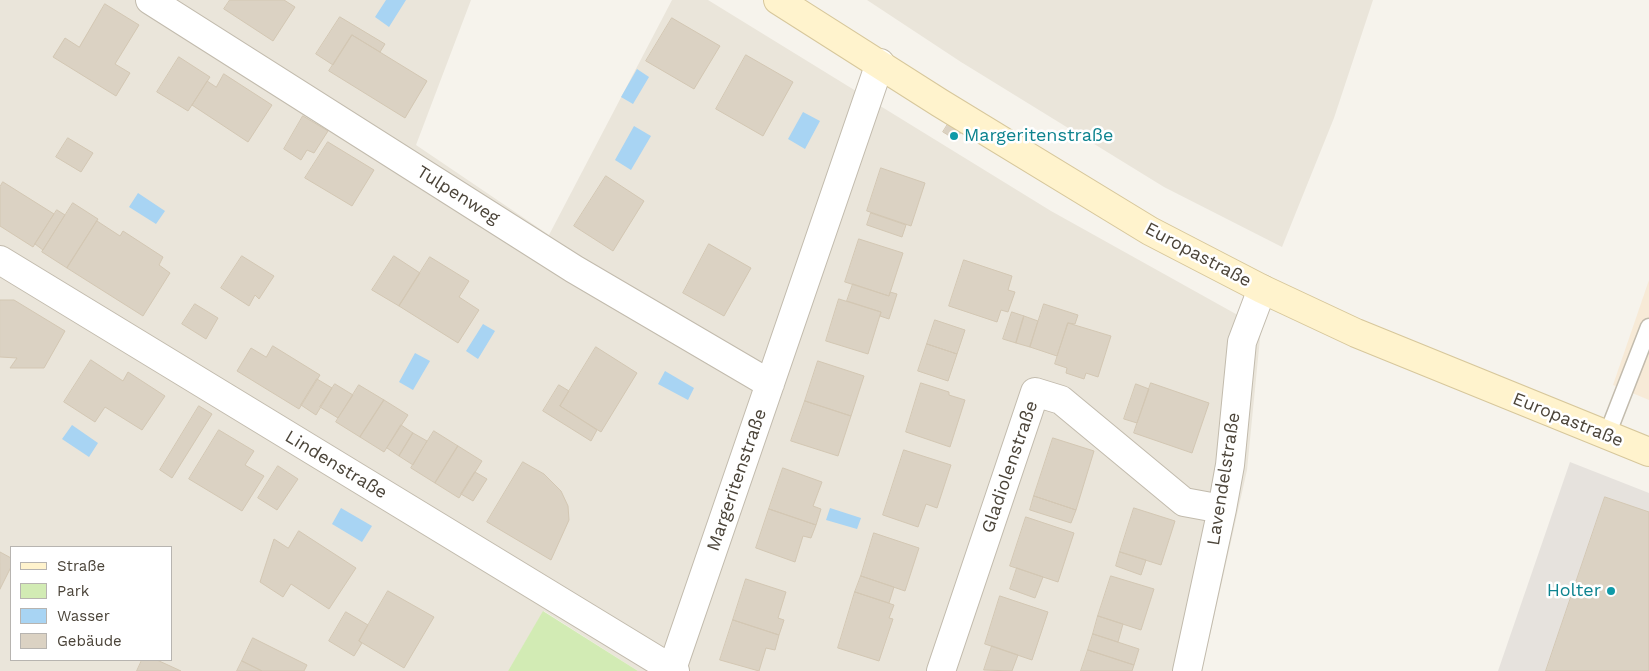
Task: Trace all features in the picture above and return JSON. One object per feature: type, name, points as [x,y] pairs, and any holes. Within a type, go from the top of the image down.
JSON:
[{"type":"main road","name":"Europastraße","points":[[778,0],[880,63],[940,103],[1150,231],[1262,289],[1365,337],[1649,452]]},
{"type":"street","name":"Tulpenweg","points":[[150,0],[574,269],[770,384]]},
{"type":"street","name":"Margeritenstraße","points":[[674,670],[880,63]]},
{"type":"street","name":"Lindenstraße","points":[[0,260],[674,670]]},
{"type":"street","name":"Lavendelstraße","points":[[1187,671],[1230,465],[1242,342],[1262,289]]},
{"type":"street","name":"Gladiolenstraße","points":[[941,671],[1035,392],[1061,400],[1184,502],[1222,509]]},
{"type":"lane","points":[[1607,436],[1649,327]]},
{"type":"shaded area","points":[[0,0],[471,0],[416,145],[549,235],[672,0],[708,0],[1051,211],[1261,328],[1247,470],[1202,671],[638,671],[544,611],[508,671],[0,671]]},
{"type":"shaded area","points":[[867,0],[1373,0],[1334,118],[1282,247],[1164,187],[961,62]]},
{"type":"shaded area","points":[[1649,280],[1649,400],[1613,385]]},
{"type":"shaded area","name":"Holter","points":[[1570,462],[1649,493],[1649,671],[1498,671]]},
{"type":"green space","points":[[543,611],[638,671],[508,671]]},
{"type":"water","points":[[386,0],[406,0],[389,27],[375,17]]},
{"type":"water","points":[[637,69],[649,77],[633,104],[621,97]]},
{"type":"water","points":[[803,112],[820,121],[805,149],[788,139]]},
{"type":"water","points":[[634,126],[651,136],[631,170],[615,160]]},
{"type":"water","points":[[138,193],[165,211],[156,224],[129,207]]},
{"type":"water","points":[[483,324],[495,331],[478,359],[466,351]]},
{"type":"water","points":[[415,353],[430,361],[413,390],[399,382]]},
{"type":"water","points":[[665,371],[694,388],[688,400],[658,384]]},
{"type":"water","points":[[72,425],[98,443],[89,457],[62,439]]},
{"type":"water","points":[[341,508],[372,526],[362,542],[332,524]]},
{"type":"water","points":[[830,508],[861,518],[857,529],[826,520]]},
{"type":"building","points":[[230,0],[284,0],[295,7],[273,41],[224,9]]},
{"type":"building","points":[[105,4],[139,25],[115,64],[130,73],[116,96],[53,57],[65,38],[79,47]]},
{"type":"building","points":[[340,17],[385,44],[380,52],[352,35],[333,65],[316,54]]},
{"type":"building","points":[[672,18],[720,46],[694,89],[646,61]]},
{"type":"building","points":[[352,35],[427,81],[405,118],[329,71]]},
{"type":"building","points":[[746,55],[793,82],[763,136],[716,109]]},
{"type":"building","points":[[179,57],[210,77],[188,111],[157,92]]},
{"type":"building","points":[[224,74],[272,105],[248,142],[192,105],[207,81],[216,87]]},
{"type":"building","points":[[303,116],[328,131],[314,153],[307,150],[301,160],[284,149]]},
{"type":"building","name":"Margeritenstraße","points":[[948,124],[961,132],[956,140],[943,132]]},
{"type":"building","points":[[68,138],[93,153],[81,172],[56,157]]},
{"type":"building","points":[[328,142],[374,170],[352,206],[305,178]]},
{"type":"building","points":[[881,168],[925,183],[911,226],[867,211]]},
{"type":"building","points":[[606,176],[644,201],[613,251],[574,226]]},
{"type":"building","points":[[3,182],[54,214],[33,247],[0,226],[0,187]]},
{"type":"building","points":[[73,203],[98,219],[67,268],[42,252]]},
{"type":"building","points":[[57,210],[65,215],[43,250],[35,244]]},
{"type":"building","points":[[871,213],[906,225],[902,237],[867,225]]},
{"type":"building","points":[[97,221],[120,236],[123,231],[163,257],[159,265],[170,273],[143,316],[67,268]]},
{"type":"building","points":[[859,239],[903,253],[889,296],[845,282]]},
{"type":"building","points":[[709,244],[751,268],[724,316],[683,293]]},
{"type":"building","points":[[242,256],[274,276],[259,299],[255,295],[249,306],[221,288]]},
{"type":"building","points":[[394,256],[420,273],[399,306],[372,290]]},
{"type":"building","points":[[430,257],[469,281],[459,297],[479,310],[458,343],[399,306]]},
{"type":"building","points":[[964,260],[1012,276],[1008,290],[1015,292],[1008,312],[1001,310],[997,322],[949,306]]},
{"type":"building","points":[[853,284],[889,296],[890,292],[897,294],[889,319],[880,316],[881,312],[847,301]]},
{"type":"building","points":[[839,299],[881,312],[868,354],[826,341]]},
{"type":"building","points":[[0,300],[14,300],[65,331],[44,368],[10,368],[17,358],[0,357]]},
{"type":"building","points":[[195,304],[218,318],[206,339],[182,324]]},
{"type":"building","points":[[1044,304],[1078,315],[1075,324],[1068,323],[1057,356],[1030,347]]},
{"type":"building","points":[[1012,312],[1024,316],[1016,343],[1003,339]]},
{"type":"building","points":[[1024,316],[1038,321],[1030,347],[1016,343]]},
{"type":"building","points":[[935,320],[965,330],[957,354],[927,344]]},
{"type":"building","points":[[1068,323],[1111,336],[1098,377],[1086,373],[1084,379],[1066,373],[1067,368],[1055,364]]},
{"type":"building","points":[[927,344],[957,354],[948,381],[918,371]]},
{"type":"building","points":[[273,346],[320,375],[299,409],[237,371],[251,348],[266,357]]},
{"type":"building","points":[[596,347],[637,373],[601,432],[560,406]]},
{"type":"building","points":[[91,360],[123,381],[128,372],[165,396],[142,430],[105,407],[95,422],[64,402]]},
{"type":"building","points":[[818,361],[864,376],[851,416],[805,401]]},
{"type":"building","points":[[317,379],[332,388],[316,415],[301,405]]},
{"type":"building","points":[[921,383],[949,392],[949,395],[965,400],[950,447],[906,432]]},
{"type":"building","points":[[1151,383],[1209,403],[1192,453],[1134,433]]},
{"type":"building","points":[[335,384],[353,395],[338,418],[320,407]]},
{"type":"building","points":[[1136,384],[1149,389],[1137,423],[1124,419]]},
{"type":"building","points":[[359,385],[384,400],[360,437],[336,422]]},
{"type":"building","points":[[559,385],[569,391],[560,406],[597,430],[591,441],[543,411]]},
{"type":"building","points":[[384,400],[408,415],[384,452],[360,437]]},
{"type":"building","points":[[805,401],[851,416],[838,456],[791,441]]},
{"type":"building","points":[[199,406],[212,414],[172,478],[160,470]]},
{"type":"building","points":[[401,425],[413,433],[399,456],[387,448]]},
{"type":"building","points":[[219,430],[254,451],[245,465],[264,476],[242,511],[189,479]]},
{"type":"building","points":[[434,431],[458,446],[435,483],[411,468]]},
{"type":"building","points":[[413,433],[427,441],[413,465],[399,456]]},
{"type":"building","points":[[1053,438],[1094,451],[1076,510],[1034,496]]},
{"type":"building","points":[[458,446],[482,461],[459,498],[435,483]]},
{"type":"building","points":[[904,450],[951,465],[937,508],[926,504],[918,527],[883,515]]},
{"type":"building","points":[[523,462],[544,474],[561,491],[568,506],[569,520],[551,560],[487,522]]},
{"type":"building","points":[[278,466],[298,479],[277,510],[258,498]]},
{"type":"building","points":[[783,468],[822,482],[813,506],[821,509],[816,525],[769,509]]},
{"type":"building","points":[[475,472],[487,479],[473,501],[461,494]]},
{"type":"building","points":[[1034,496],[1076,510],[1071,523],[1030,510]]},
{"type":"building","name":"Holter","points":[[1605,497],[1649,512],[1649,671],[1546,671]]},
{"type":"building","points":[[1134,508],[1175,521],[1161,565],[1120,552]]},
{"type":"building","points":[[769,509],[816,525],[811,538],[803,536],[795,562],[756,548]]},
{"type":"building","points":[[1026,517],[1074,533],[1058,582],[1010,566]]},
{"type":"building","points":[[299,531],[356,568],[329,609],[291,584],[283,597],[260,582],[274,539],[288,548]]},
{"type":"building","points":[[874,533],[919,548],[905,591],[861,576]]},
{"type":"building","points":[[0,552],[10,557],[10,569],[0,589]]},
{"type":"building","points":[[1120,552],[1146,560],[1141,575],[1116,566]]},
{"type":"building","points":[[1017,568],[1043,577],[1035,598],[1010,589]]},
{"type":"building","points":[[861,576],[894,587],[889,603],[855,592]]},
{"type":"building","points":[[1111,576],[1154,589],[1141,630],[1098,616]]},
{"type":"building","points":[[746,579],[786,592],[778,618],[784,620],[779,635],[733,620]]},
{"type":"building","points":[[388,591],[434,617],[404,668],[359,641]]},
{"type":"building","points":[[855,592],[894,605],[889,618],[893,619],[879,661],[838,648]]},
{"type":"building","points":[[1000,596],[1048,612],[1032,660],[985,644]]},
{"type":"building","points":[[346,612],[368,625],[359,641],[362,643],[354,656],[329,641]]},
{"type":"building","points":[[1098,616],[1123,624],[1118,642],[1093,634]]},
{"type":"building","points":[[733,620],[779,635],[775,650],[766,648],[759,671],[720,660]]},
{"type":"building","points":[[1093,634],[1139,649],[1134,665],[1088,650]]},
{"type":"building","points":[[253,638],[307,665],[304,671],[262,671],[242,661]]},
{"type":"building","points":[[992,646],[1018,655],[1012,671],[984,670]]},
{"type":"building","points":[[1088,650],[1134,665],[1132,671],[1081,671]]},
{"type":"building","points":[[142,661],[159,661],[181,671],[137,671]]},
{"type":"building","points":[[242,661],[262,671],[237,671]]},
{"type":"place","name":"Margeritenstraße","points":[[954,136]]},
{"type":"place","name":"Holter","points":[[1611,591]]}]
